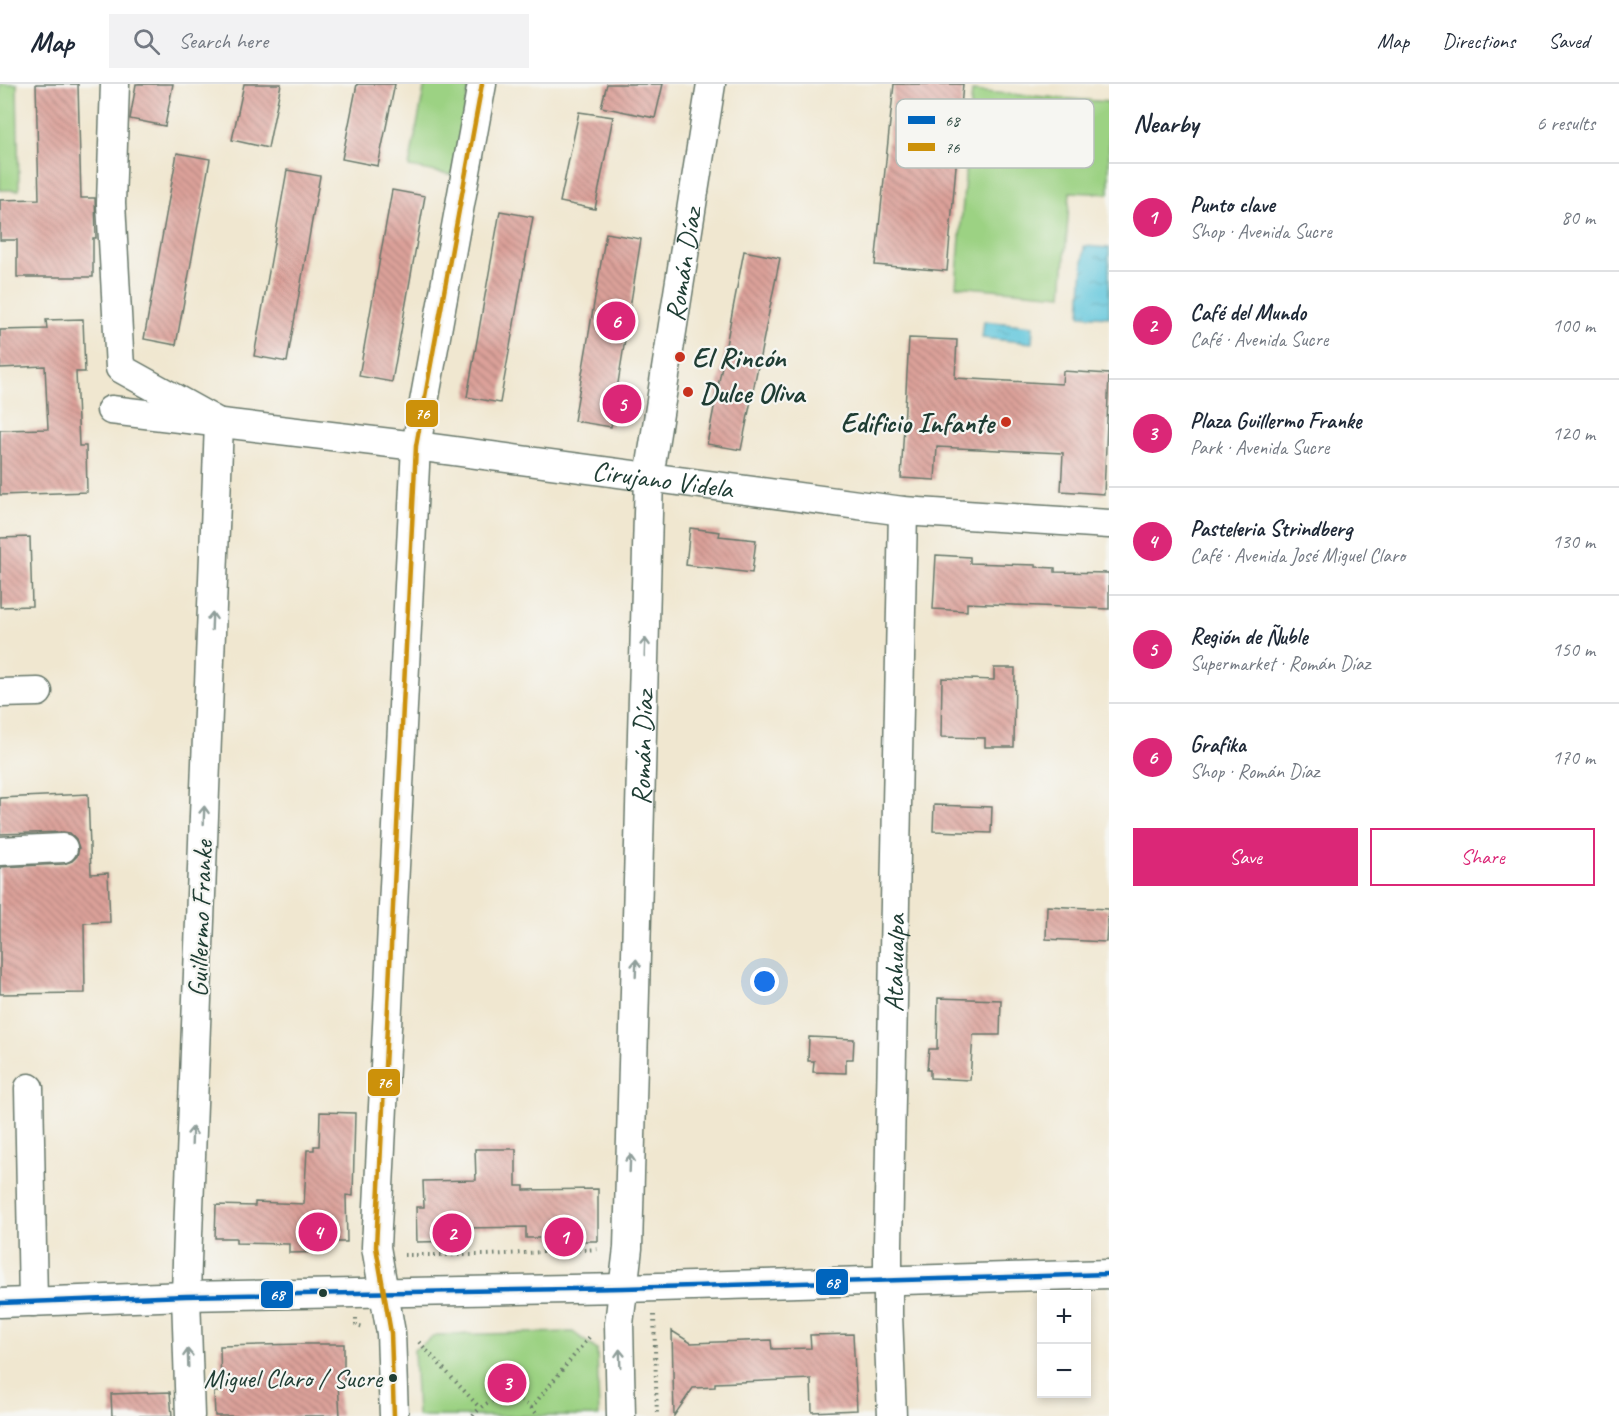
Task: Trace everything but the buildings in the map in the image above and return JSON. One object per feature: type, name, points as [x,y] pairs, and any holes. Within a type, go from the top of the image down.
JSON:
[{"type":"street","name":"Cirujano Videla","points":[[115,84],[111,203],[120,368],[219,423]]},
{"type":"street","points":[[394,1416],[391,1333],[377,1256],[416,446],[482,84]]},
{"type":"street","name":"Román Díaz","points":[[621,1416],[619,1336],[628,1248],[649,477],[711,84]]},
{"type":"street","name":"Cirujano Videla","points":[[111,410],[416,446],[903,511],[1109,524]]},
{"type":"street","name":"Guillermo Franke","points":[[190,1416],[186,1296],[219,423]]},
{"type":"street","name":"Atahualpa","points":[[892,1416],[888,1281],[903,511]]},
{"type":"street","points":[[0,693],[38,692]]},
{"type":"street","points":[[0,851],[63,848]]},
{"type":"street","points":[[29,1088],[33,1302]]},
{"type":"street","points":[[0,1303],[186,1296],[624,1288],[1109,1274]]},
{"type":"path","points":[[377,1256],[487,1255],[601,1249]]},
{"type":"path","points":[[654,1287],[657,1416]]},
{"type":"path","points":[[391,1333],[413,1336],[480,1408]]},
{"type":"path","points":[[531,1408],[590,1336]]},
{"type":"path","points":[[473,1416],[480,1408],[493,1400],[505,1397],[517,1399],[531,1408],[538,1416]]},
{"type":"green space","points":[[0,84],[17,84],[19,190],[0,190]]},
{"type":"green space","points":[[425,84],[449,84],[469,88],[453,175],[409,167]]},
{"type":"green space","points":[[972,91],[1072,99],[971,99]]},
{"type":"green space","points":[[1094,101],[1109,102],[1109,194],[1070,192],[1062,295],[956,286],[966,168],[1094,168]]},
{"type":"green space","points":[[573,1332],[597,1350],[599,1416],[417,1416],[414,1350],[436,1335]]},
{"type":"water","points":[[1084,246],[1109,248],[1109,317],[1080,315]]},
{"type":"water","points":[[984,321],[1033,326],[1032,343],[982,338]]},
{"type":"transit line","name":"76","points":[[394,1416],[391,1333],[376,1247],[416,446],[482,84]]},
{"type":"transit line","name":"68","points":[[0,1303],[186,1296],[624,1288],[1109,1274]]},
{"type":"place","name":"Grafika","points":[[616,321]]},
{"type":"place","name":"El Rincón","points":[[680,357]]},
{"type":"place","name":"Dulce Oliva","points":[[688,392]]},
{"type":"place","name":"Región de Ñuble","points":[[622,404]]},
{"type":"place","name":"Edificio Infante","points":[[1006,422]]},
{"type":"place","name":"Pasteleria Strindberg","points":[[318,1232]]},
{"type":"place","name":"Café del Mundo","points":[[452,1233]]},
{"type":"place","name":"Punto clave","points":[[564,1237]]},
{"type":"place","name":"Miguel Claro / Sucre","points":[[393,1378]]},
{"type":"place","name":"Plaza Guillermo Franke","points":[[507,1383]]}]
